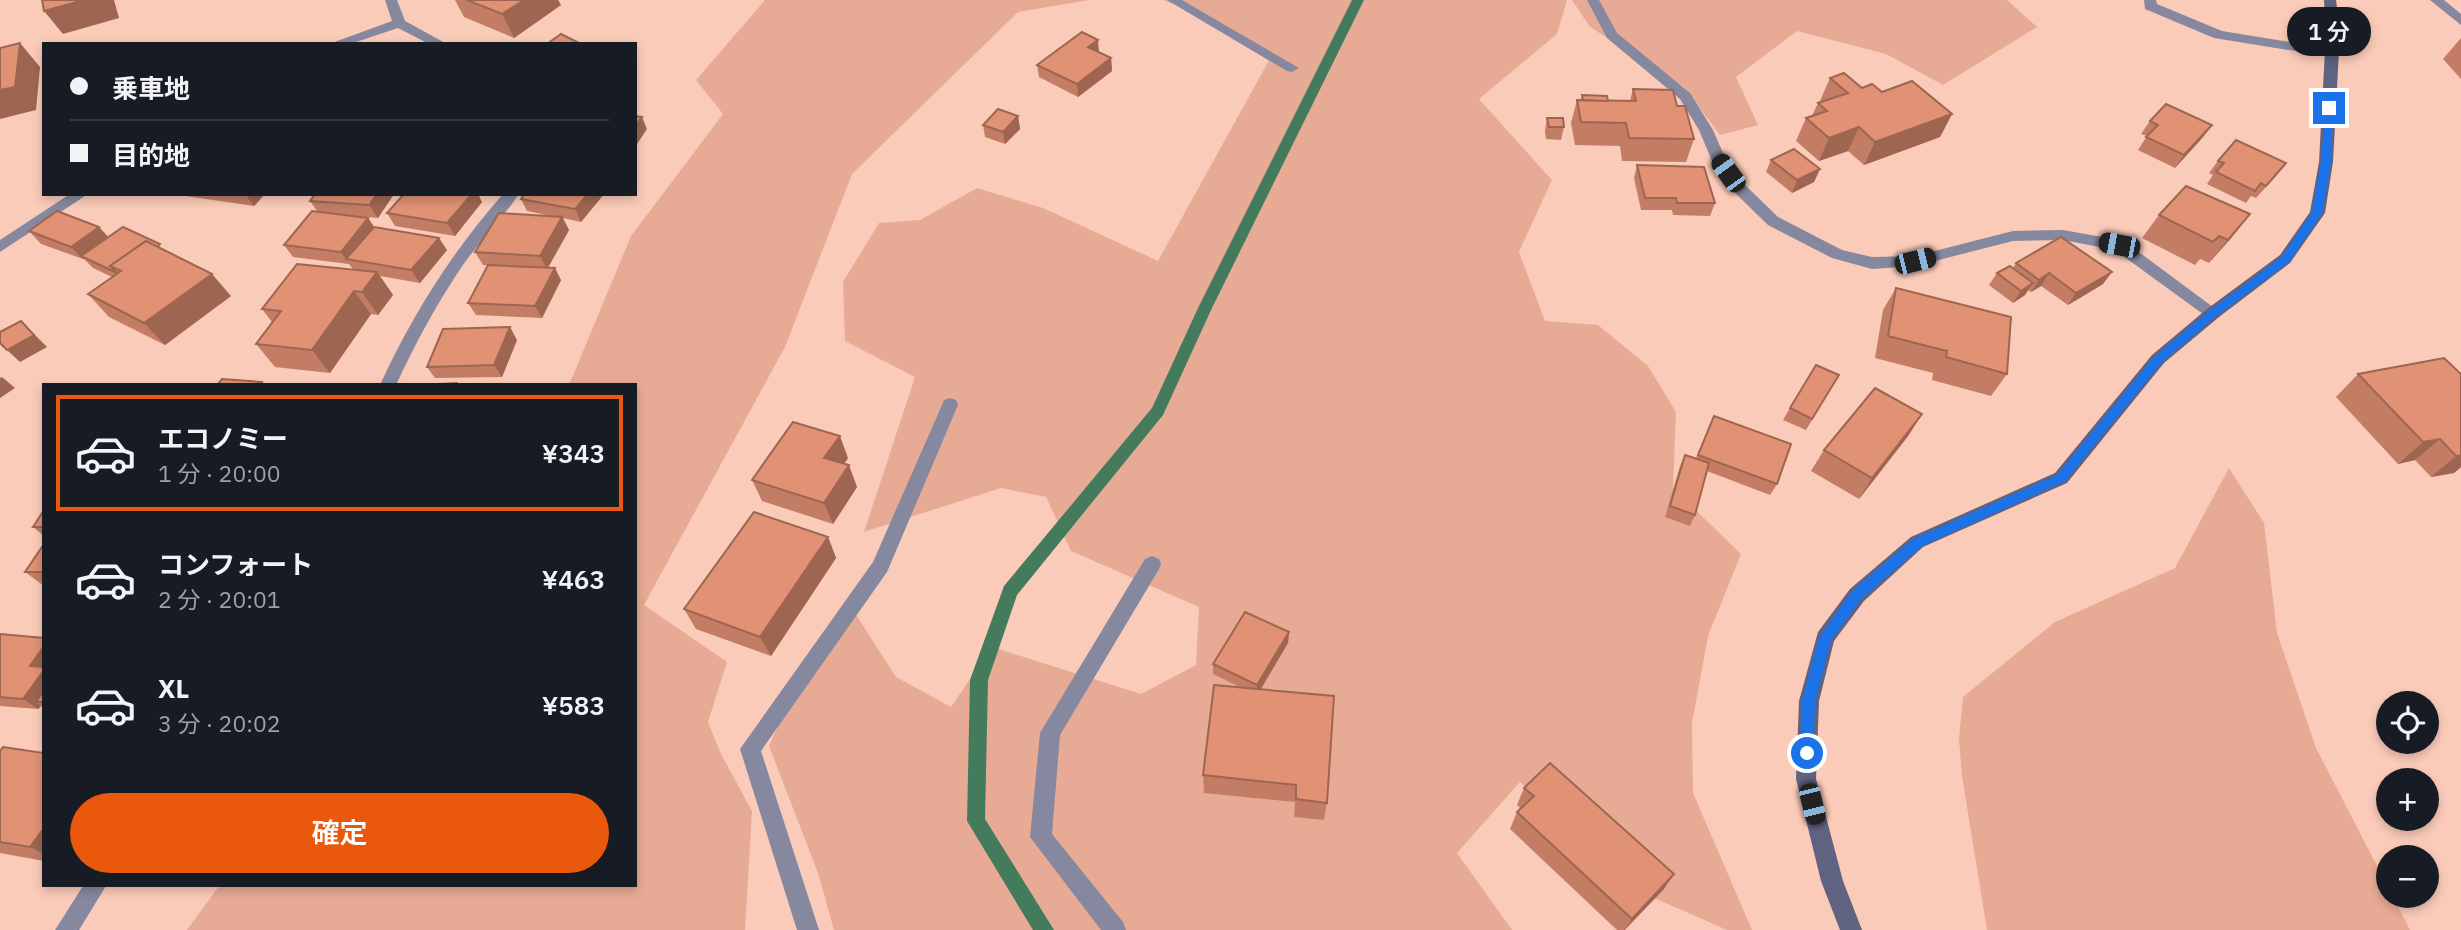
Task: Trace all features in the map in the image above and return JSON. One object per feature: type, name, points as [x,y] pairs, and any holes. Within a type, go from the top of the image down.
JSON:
[{"type":"street","points":[[391,0],[399,23],[436,42]]},
{"type":"street","points":[[1173,0],[1292,68]]},
{"type":"street","points":[[1593,0],[1612,35],[1685,96],[1706,130],[1719,161],[1737,186],[1773,221],[1837,254],[1872,263],[1915,261],[2013,236],[2063,234],[2119,245],[2213,313]]},
{"type":"street","points":[[2150,0],[2150,6],[2219,35],[2332,53]]},
{"type":"street","points":[[1851,930],[1832,881],[1806,779],[1809,701],[1825,638],[1857,595],[1917,542],[2061,478],[2158,359],[2213,313],[2286,259],[2317,213],[2326,162],[2332,53],[2330,0]]},
{"type":"street","points":[[2436,0],[2461,21]]},
{"type":"street","points":[[342,42],[399,23]]},
{"type":"street","points":[[0,247],[78,196]]},
{"type":"street","points":[[389,383],[442,280],[477,233],[510,196]]},
{"type":"street","points":[[808,930],[750,749],[880,566],[950,405]]},
{"type":"street","points":[[1115,930],[1041,836],[1050,733],[1152,564]]},
{"type":"street","points":[[66,930],[94,887]]},
{"type":"shaded area","points":[[765,0],[1089,0],[1018,12],[852,174],[785,347],[644,605],[727,662],[708,722],[721,754],[752,811],[745,930],[187,930],[218,887],[637,887],[637,383],[570,383],[631,236],[723,114],[696,80]]},
{"type":"shaded area","points":[[1163,0],[1567,0],[1557,34],[1479,99],[1552,180],[1519,252],[1545,321],[1598,325],[1648,366],[1676,412],[1673,488],[1741,554],[1708,636],[1692,723],[1693,793],[1752,930],[1727,930],[1654,898],[1520,782],[1457,853],[1512,930],[834,930],[818,873],[769,746],[802,672],[853,610],[896,677],[951,707],[992,647],[1141,694],[1196,665],[1199,607],[1071,551],[1046,497],[1001,488],[864,532],[915,377],[845,341],[843,282],[879,223],[920,220],[977,188],[1043,208],[1158,261],[1272,55],[1224,24]]},
{"type":"shaded area","points":[[1572,0],[2007,0],[2037,27],[1943,85],[1886,54],[1797,31],[1736,77],[1758,125],[1720,135],[1684,87],[1590,27]]},
{"type":"shaded area","points":[[2229,468],[2264,523],[2277,633],[2316,748],[2376,864],[2376,908],[2399,908],[2410,930],[1987,930],[1962,776],[1959,739],[1963,697],[2055,622],[2175,568]]},
{"type":"building","points":[[42,0],[84,0],[44,11]]},
{"type":"building","points":[[467,0],[524,0],[502,14]]},
{"type":"building","points":[[1082,32],[1098,40],[1088,47],[1111,58],[1077,84],[1037,65]]},
{"type":"building","points":[[561,34],[577,42],[550,42]]},
{"type":"building","points":[[20,43],[15,87],[0,90],[0,48]]},
{"type":"building","points":[[1844,73],[1862,88],[1872,84],[1882,92],[1912,81],[1952,114],[1875,142],[1859,127],[1829,138],[1806,118],[1827,111],[1818,103],[1848,93],[1830,78]]},
{"type":"building","points":[[1633,89],[1673,90],[1677,106],[1685,106],[1694,139],[1629,138],[1626,123],[1581,122],[1577,100],[1636,101]]},
{"type":"building","points":[[1582,95],[1607,96],[1608,101],[1583,100]]},
{"type":"building","points":[[2166,104],[2212,125],[2184,155],[2146,137],[2158,125],[2150,121]]},
{"type":"building","points":[[998,109],[1018,116],[1003,132],[983,125]]},
{"type":"building","points":[[1547,118],[1563,118],[1564,127],[1549,127]]},
{"type":"building","points":[[2236,140],[2286,163],[2266,186],[2261,183],[2255,191],[2216,172],[2224,163],[2218,161]]},
{"type":"building","points":[[1794,149],[1820,169],[1797,180],[1771,160]]},
{"type":"building","points":[[1637,165],[1704,167],[1715,203],[1677,203],[1676,198],[1645,198]]},
{"type":"building","points":[[2186,186],[2250,214],[2228,240],[2219,236],[2213,242],[2159,215]]},
{"type":"building","points":[[314,196],[376,196],[369,205],[310,201]]},
{"type":"building","points":[[402,196],[470,196],[447,223],[387,213]]},
{"type":"building","points":[[523,196],[586,196],[575,209],[521,199]]},
{"type":"building","points":[[57,211],[99,227],[71,247],[29,231]]},
{"type":"building","points":[[312,211],[368,218],[341,252],[284,245]]},
{"type":"building","points":[[499,213],[562,217],[540,256],[475,252]]},
{"type":"building","points":[[123,227],[160,244],[157,247],[146,241],[110,266],[117,273],[81,256]]},
{"type":"building","points":[[374,227],[439,238],[411,270],[346,259]]},
{"type":"building","points":[[2061,237],[2112,272],[2076,293],[2049,273],[2039,280],[2016,263]]},
{"type":"building","points":[[146,241],[212,274],[144,323],[88,294],[121,271],[110,266]]},
{"type":"building","points":[[297,264],[377,272],[362,292],[354,291],[312,350],[256,344],[281,311],[262,309]]},
{"type":"building","points":[[488,265],[555,268],[535,306],[468,303]]},
{"type":"building","points":[[2010,266],[2033,283],[2021,291],[1997,273]]},
{"type":"building","points":[[1896,288],[2011,317],[2007,374],[1946,357],[1947,351],[1888,336]]},
{"type":"building","points":[[21,321],[34,335],[7,350],[0,343],[0,332]]},
{"type":"building","points":[[510,327],[494,365],[427,367],[443,329]]},
{"type":"building","points":[[2444,358],[2461,374],[2461,455],[2456,456],[2440,439],[2423,442],[2358,374]]},
{"type":"building","points":[[1816,365],[1839,375],[1812,419],[1790,408]]},
{"type":"building","points":[[222,379],[262,382],[261,383],[219,383]]},
{"type":"building","points":[[1875,388],[1922,414],[1872,478],[1824,450]]},
{"type":"building","points":[[1714,416],[1791,444],[1777,484],[1698,455]]},
{"type":"building","points":[[793,422],[840,436],[824,458],[849,465],[824,503],[752,480]]},
{"type":"building","points":[[1685,455],[1709,463],[1695,515],[1670,506]]},
{"type":"building","points":[[754,512],[828,537],[760,637],[684,609]]},
{"type":"building","points":[[42,513],[42,527],[33,527]]},
{"type":"building","points":[[42,547],[42,572],[25,572]]},
{"type":"building","points":[[1245,612],[1289,632],[1257,685],[1213,664]]},
{"type":"building","points":[[0,634],[42,638],[42,649],[30,666],[42,667],[42,673],[23,699],[0,697]]},
{"type":"building","points":[[1214,685],[1334,696],[1327,803],[1296,799],[1296,785],[1203,775]]},
{"type":"building","points":[[3,747],[42,753],[42,831],[30,847],[0,842],[0,751]]},
{"type":"building","points":[[1550,763],[1674,874],[1632,919],[1517,812],[1534,796],[1524,788]]},
{"type":"waterway","points":[[1044,930],[976,821],[979,680],[1010,591],[1158,411],[1205,308],[1358,0]]},
{"type":"route","points":[[1807,753],[1809,701],[1825,638],[1857,595],[1917,542],[2061,478],[2158,359],[2213,313],[2286,259],[2317,213],[2326,162],[2329,108]]}]
